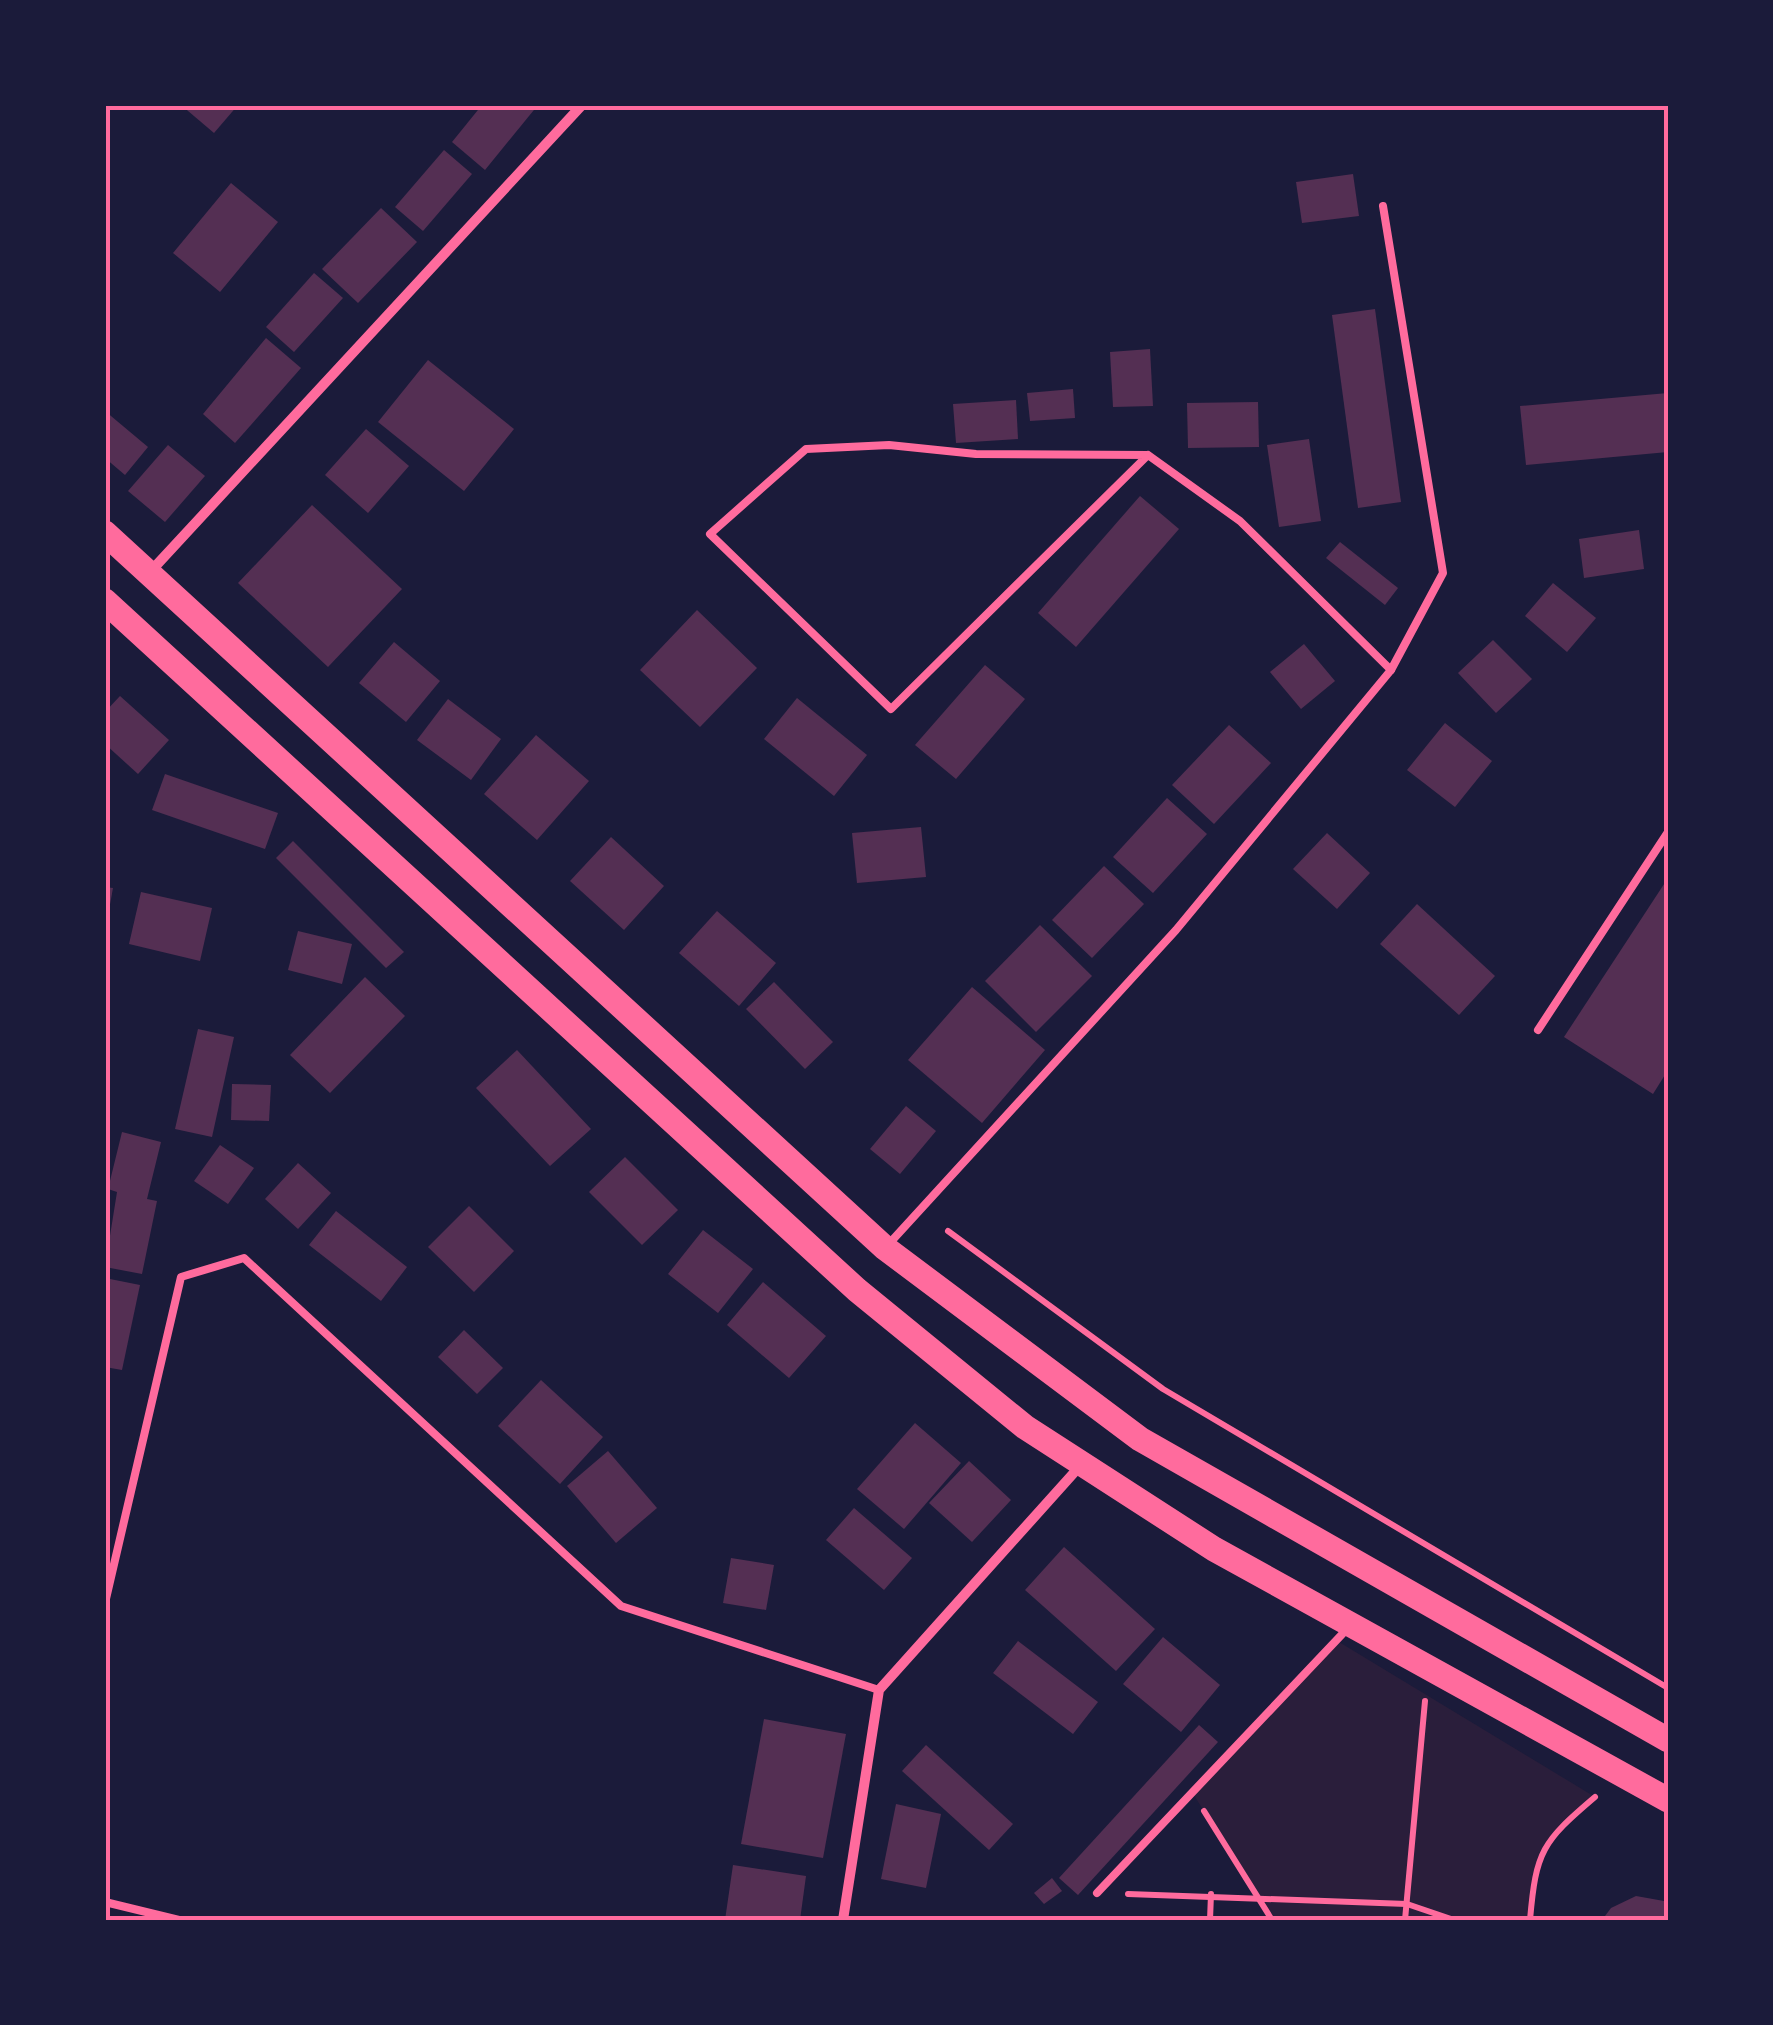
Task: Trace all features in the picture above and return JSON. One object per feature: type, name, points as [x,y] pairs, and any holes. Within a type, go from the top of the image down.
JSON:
[{"type":"main road","points":[[105,534],[885,1248],[1140,1439],[1668,1740]]},
{"type":"main road","points":[[109,613],[857,1290],[1025,1427],[1214,1548],[1668,1800]]},
{"type":"street","points":[[150,572],[582,105]]},
{"type":"street","points":[[843,1920],[879,1690],[1080,1465]]},
{"type":"lane","points":[[885,1248],[1176,930],[1391,670],[1443,573],[1383,206]]},
{"type":"lane","points":[[1148,455],[890,709],[710,534],[806,449],[889,445],[976,454],[1148,455],[1240,521],[1391,670]]},
{"type":"lane","points":[[1538,1030],[1668,832]]},
{"type":"lane","points":[[105,1603],[181,1277],[244,1258],[621,1606],[879,1690]]},
{"type":"lane","points":[[1096,1893],[1353,1624]]},
{"type":"lane","points":[[105,1902],[179,1920]]},
{"type":"path","points":[[948,1231],[1163,1389],[1668,1688]]},
{"type":"path","points":[[1405,1920],[1426,1694]]},
{"type":"path","points":[[1192,1792],[1272,1920]]},
{"type":"path","points":[[1530,1920],[1537,1860],[1553,1834],[1595,1797]]},
{"type":"path","points":[[1096,1893],[1211,1894],[1407,1904],[1454,1920]]},
{"type":"path","points":[[1210,1920],[1211,1894]]},
{"type":"shaded area","points":[[1339,1642],[1595,1797],[1545,1850],[1535,1878],[1530,1920],[1272,1920],[1192,1792]]},
{"type":"building","points":[[181,105],[238,105],[214,133]]},
{"type":"building","points":[[482,105],[538,105],[485,170],[452,142]]},
{"type":"building","points":[[444,150],[472,174],[423,231],[395,207]]},
{"type":"building","points":[[1353,174],[1359,216],[1302,223],[1296,182]]},
{"type":"building","points":[[231,183],[278,222],[220,292],[173,253]]},
{"type":"building","points":[[381,208],[417,242],[358,303],[322,269]]},
{"type":"building","points":[[314,273],[343,298],[294,352],[266,327]]},
{"type":"building","points":[[1375,309],[1401,502],[1358,508],[1332,315]]},
{"type":"building","points":[[266,338],[301,368],[235,443],[203,414]]},
{"type":"building","points":[[1150,349],[1153,406],[1113,407],[1110,352]]},
{"type":"building","points":[[428,360],[514,429],[464,491],[378,422]]},
{"type":"building","points":[[1073,389],[1075,418],[1030,421],[1027,393]]},
{"type":"building","points":[[1668,393],[1668,452],[1526,465],[1520,406]]},
{"type":"building","points":[[1016,400],[1018,439],[956,443],[953,404]]},
{"type":"building","points":[[1258,402],[1259,447],[1188,448],[1187,403]]},
{"type":"building","points":[[105,411],[148,447],[125,475],[105,458]]},
{"type":"building","points":[[366,429],[409,466],[368,513],[325,475]]},
{"type":"building","points":[[1309,439],[1321,521],[1279,527],[1267,445]]},
{"type":"building","points":[[168,445],[205,476],[165,522],[128,491]]},
{"type":"building","points":[[1140,496],[1179,529],[1076,647],[1038,613]]},
{"type":"building","points":[[312,505],[402,589],[328,667],[238,583]]},
{"type":"building","points":[[1639,530],[1644,569],[1584,578],[1579,539]]},
{"type":"building","points":[[1340,542],[1398,588],[1385,605],[1326,558]]},
{"type":"building","points":[[1553,583],[1596,618],[1567,652],[1525,616]]},
{"type":"building","points":[[697,610],[757,668],[700,727],[640,670]]},
{"type":"building","points":[[1493,640],[1532,679],[1496,713],[1458,673]]},
{"type":"building","points":[[394,642],[440,681],[406,722],[359,683]]},
{"type":"building","points":[[1304,644],[1335,681],[1301,709],[1270,672]]},
{"type":"building","points":[[985,665],[1025,699],[956,779],[915,745]]},
{"type":"building","points":[[120,696],[169,740],[138,774],[105,744],[105,712]]},
{"type":"building","points":[[797,698],[867,755],[834,796],[764,739]]},
{"type":"building","points":[[448,699],[501,739],[471,780],[417,740]]},
{"type":"building","points":[[1445,723],[1492,761],[1455,807],[1407,770]]},
{"type":"building","points":[[1229,725],[1271,763],[1214,824],[1172,785]]},
{"type":"building","points":[[536,735],[589,781],[537,840],[484,794]]},
{"type":"building","points":[[165,774],[278,813],[265,849],[152,810]]},
{"type":"building","points":[[1167,798],[1207,834],[1153,893],[1113,857]]},
{"type":"building","points":[[921,827],[926,877],[857,883],[852,833]]},
{"type":"building","points":[[1327,833],[1370,873],[1337,909],[1293,869]]},
{"type":"building","points":[[611,837],[664,886],[624,930],[570,881]]},
{"type":"building","points":[[293,841],[404,952],[386,968],[276,858]]},
{"type":"building","points":[[1104,866],[1144,904],[1092,958],[1052,920]]},
{"type":"building","points":[[1668,878],[1668,1070],[1653,1094],[1564,1037]]},
{"type":"building","points":[[105,887],[113,888],[107,921],[105,921]]},
{"type":"building","points":[[141,892],[212,908],[200,961],[129,944]]},
{"type":"building","points":[[1417,904],[1495,976],[1459,1015],[1380,944]]},
{"type":"building","points":[[717,911],[776,963],[739,1006],[679,953]]},
{"type":"building","points":[[1040,925],[1092,976],[1036,1032],[985,981]]},
{"type":"building","points":[[298,931],[352,944],[342,984],[288,970]]},
{"type":"building","points":[[365,977],[405,1016],[330,1093],[290,1055]]},
{"type":"building","points":[[774,982],[833,1042],[805,1069],[746,1009]]},
{"type":"building","points":[[972,987],[1045,1050],[982,1123],[908,1060]]},
{"type":"building","points":[[198,1029],[234,1037],[212,1137],[175,1129]]},
{"type":"building","points":[[517,1050],[591,1129],[550,1166],[476,1088]]},
{"type":"building","points":[[232,1084],[271,1085],[269,1121],[231,1120]]},
{"type":"building","points":[[906,1106],[936,1131],[900,1174],[870,1149]]},
{"type":"building","points":[[122,1132],[161,1142],[147,1199],[157,1201],[142,1274],[105,1267],[117,1192],[108,1189]]},
{"type":"building","points":[[220,1145],[254,1168],[228,1204],[194,1181]]},
{"type":"building","points":[[625,1157],[678,1210],[642,1245],[589,1192]]},
{"type":"building","points":[[298,1163],[331,1193],[298,1229],[265,1199]]},
{"type":"building","points":[[469,1206],[514,1251],[474,1292],[428,1247]]},
{"type":"building","points":[[336,1211],[407,1267],[381,1301],[309,1245]]},
{"type":"building","points":[[703,1230],[753,1269],[718,1313],[668,1274]]},
{"type":"building","points":[[105,1278],[140,1285],[122,1370],[105,1367]]},
{"type":"building","points":[[763,1282],[826,1336],[789,1378],[727,1325]]},
{"type":"building","points":[[464,1330],[503,1368],[477,1394],[438,1357]]},
{"type":"building","points":[[541,1380],[603,1437],[560,1484],[498,1426]]},
{"type":"building","points":[[915,1423],[961,1463],[904,1529],[857,1489]]},
{"type":"building","points":[[608,1451],[657,1508],[616,1543],[567,1486]]},
{"type":"building","points":[[969,1461],[1011,1500],[972,1542],[929,1503]]},
{"type":"building","points":[[854,1508],[912,1558],[884,1590],[826,1540]]},
{"type":"building","points":[[1064,1547],[1155,1629],[1116,1671],[1025,1590]]},
{"type":"building","points":[[731,1558],[774,1565],[766,1610],[723,1603]]},
{"type":"building","points":[[1163,1637],[1220,1685],[1181,1732],[1123,1684]]},
{"type":"building","points":[[1018,1641],[1098,1702],[1073,1734],[993,1673]]},
{"type":"building","points":[[764,1719],[846,1734],[823,1858],[741,1844]]},
{"type":"building","points":[[1199,1725],[1218,1742],[1078,1895],[1059,1878]]},
{"type":"building","points":[[926,1745],[1013,1824],[989,1850],[902,1771]]},
{"type":"building","points":[[896,1804],[941,1814],[926,1888],[881,1879]]},
{"type":"building","points":[[733,1865],[806,1876],[800,1920],[725,1920]]},
{"type":"building","points":[[1052,1878],[1062,1891],[1044,1904],[1034,1893]]},
{"type":"building","points":[[1636,1896],[1664,1901],[1668,1920],[1602,1920],[1611,1908]]}]
